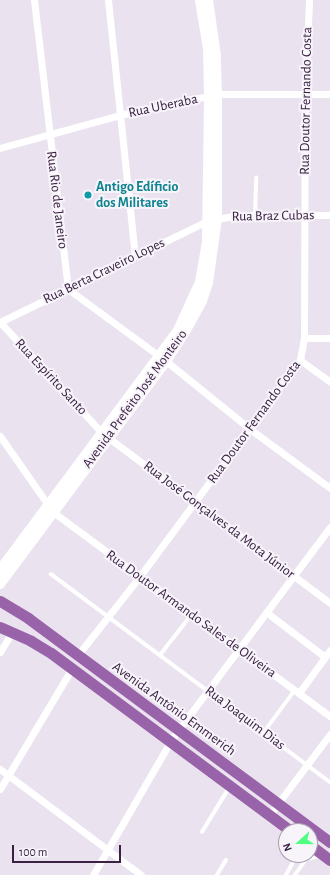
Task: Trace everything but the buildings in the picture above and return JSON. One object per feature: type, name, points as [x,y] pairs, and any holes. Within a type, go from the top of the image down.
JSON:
[{"type":"main road","name":"Avenida Prefeito José Monteiro","points":[[200,0],[208,49],[213,95]]},
{"type":"main road","name":"Avenida Prefeito José Monteiro","points":[[0,570],[50,509],[189,324],[208,283],[212,219],[213,95],[216,56],[208,0]]},
{"type":"main road","name":"Avenida Prefeito José Monteiro","points":[[0,584],[50,509]]},
{"type":"main road","name":"Avenida Antônio Emmerich","points":[[1,599],[330,842]]},
{"type":"main road","name":"Avenida Antônio Emmerich","points":[[0,627],[40,646],[72,668],[281,823]]},
{"type":"main road","points":[[318,851],[328,858]]},
{"type":"street","name":"Rua Rio de Janeiro","points":[[34,0],[68,289]]},
{"type":"street","points":[[108,0],[135,256]]},
{"type":"street","name":"Rua Doutor Fernando Costa","points":[[77,656],[140,576],[300,360],[304,338],[305,93],[309,0]]},
{"type":"street","name":"Rua Uberaba","points":[[0,148],[49,136],[120,115],[213,95],[305,93],[330,94]]},
{"type":"street","name":"Rua Braz Cubas","points":[[212,219],[256,216],[330,215]]},
{"type":"street","name":"Rua Berta Craveiro Lopes","points":[[0,322],[212,219]]},
{"type":"street","points":[[68,289],[162,359],[250,429],[330,488]]},
{"type":"street","name":"Rua Espírito Santo","points":[[0,322],[105,435]]},
{"type":"street","points":[[304,338],[330,338]]},
{"type":"street","points":[[300,360],[330,382]]},
{"type":"street","name":"Rua José Gonçalves da Mota Júnior","points":[[105,435],[330,603]]},
{"type":"street","name":"Rua Doutor Armando Sales de Oliveira","points":[[0,436],[50,509],[330,716]]},
{"type":"street","points":[[93,875],[170,741],[330,527]]},
{"type":"street","points":[[266,612],[325,657]]},
{"type":"street","points":[[0,652],[12,632]]},
{"type":"street","points":[[297,691],[330,650]]},
{"type":"street","points":[[0,789],[72,668]]},
{"type":"street","points":[[270,814],[330,734]]},
{"type":"street","points":[[0,769],[141,875]]},
{"type":"lane","points":[[256,178],[256,216]]},
{"type":"lane","name":"Rua Joaquim Dias","points":[[50,574],[330,782]]},
{"type":"lane","points":[[160,655],[192,614]]},
{"type":"lane","points":[[264,732],[297,691]]},
{"type":"lane","points":[[202,832],[230,785]]},
{"type":"lane","points":[[295,875],[306,859],[315,856],[328,858]]},
{"type":"lane","points":[[217,875],[226,860]]},
{"type":"lane","points":[[286,875],[293,863]]},
{"type":"place","name":"Antigo Edíficio dos Militares","points":[[88,195]]}]
